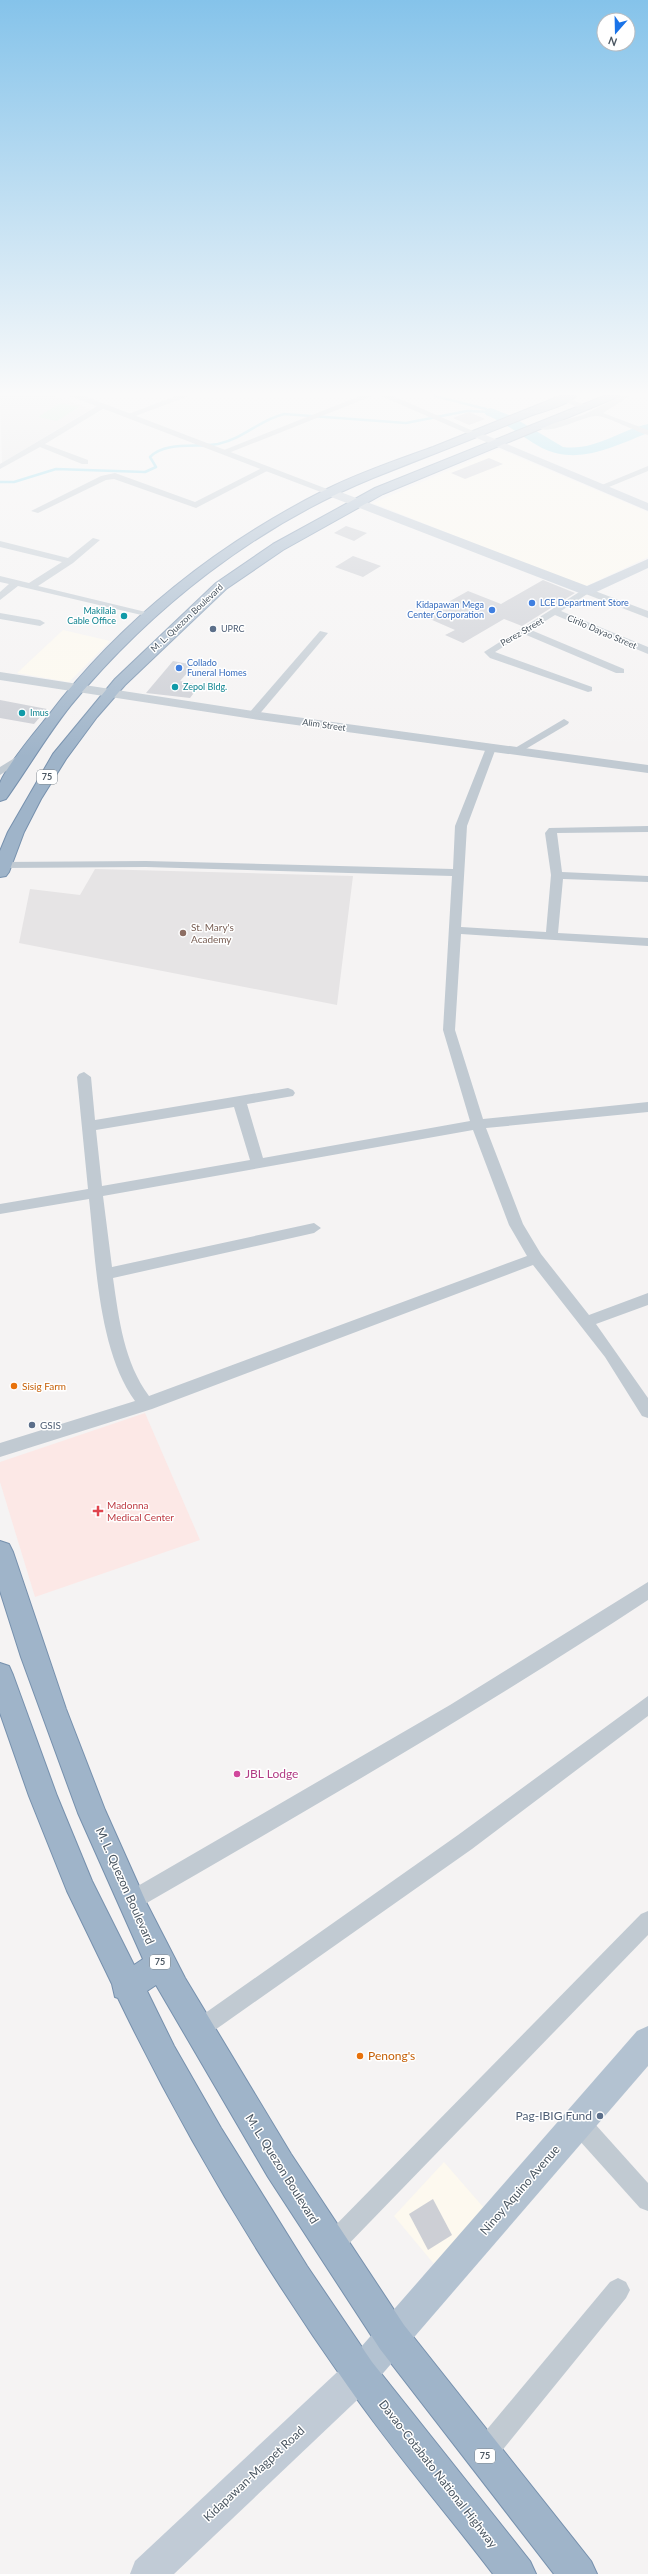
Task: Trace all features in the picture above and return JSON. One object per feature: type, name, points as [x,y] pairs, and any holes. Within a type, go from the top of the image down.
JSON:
[{"type":"highway","points":[[0,796],[26,754],[77,687],[147,615],[191,578],[250,538],[288,516]]},
{"type":"highway","name":"M. L. Quezon Boulevard","points":[[1,868],[30,806],[56,763],[110,693],[180,623],[221,586],[278,547],[332,516]]},
{"type":"highway","points":[[191,578],[221,586]]},
{"type":"highway","name":"M. L. Quezon Boulevard","points":[[0,1552],[80,1784],[131,1901],[162,1965],[245,2111],[330,2247],[392,2337]]},
{"type":"highway","points":[[0,1675],[44,1796],[79,1883],[126,1986],[163,2057],[210,2139],[295,2278],[360,2374]]},
{"type":"highway","points":[[126,1986],[162,1965]]},
{"type":"highway","name":"75","points":[[392,2337],[578,2574]]},
{"type":"highway","name":"Davao-Cotabato National Highway","points":[[360,2374],[517,2574]]},
{"type":"main road","points":[[393,516],[587,591]]},
{"type":"main road","name":"Perez Street","points":[[587,591],[648,563]]},
{"type":"main road","name":"Ninoy Aquino Avenue","points":[[360,2374],[648,2042]]},
{"type":"main road","name":"Kidapawan-Magpet Road","points":[[148,2574],[360,2374]]},
{"type":"street","points":[[30,587],[70,561],[96,540]]},
{"type":"street","points":[[0,544],[70,561]]},
{"type":"street","points":[[0,579],[147,615]]},
{"type":"street","points":[[0,597],[16,583]]},
{"type":"street","name":"Perez Street","points":[[587,591],[556,612],[493,649],[490,653],[588,689]]},
{"type":"street","points":[[587,591],[648,615]]},
{"type":"street","name":"Cirilo Dayao Street","points":[[556,612],[648,651]]},
{"type":"street","points":[[0,616],[40,623]]},
{"type":"street","points":[[524,630],[620,671]]},
{"type":"street","points":[[253,715],[323,633]]},
{"type":"street","name":"Alim Street","points":[[0,676],[253,715],[648,769]]},
{"type":"street","points":[[515,751],[564,722]]},
{"type":"street","points":[[491,748],[461,826],[449,1030],[478,1124],[521,1236],[536,1258],[610,1353],[648,1411]]},
{"type":"street","points":[[0,772],[26,754]]},
{"type":"street","points":[[552,936],[557,875],[551,833],[553,830],[648,829]]},
{"type":"street","points":[[1,868],[146,864],[458,873]]},
{"type":"street","points":[[557,875],[648,879]]},
{"type":"street","points":[[455,930],[648,942]]},
{"type":"street","points":[[84,1077],[95,1193],[118,1351],[132,1386],[146,1404]]},
{"type":"street","points":[[88,1126],[288,1093]]},
{"type":"street","points":[[239,1101],[258,1164]]},
{"type":"street","points":[[0,1209],[453,1130],[478,1124],[648,1107]]},
{"type":"street","points":[[106,1274],[314,1228]]},
{"type":"street","points":[[0,1450],[146,1404],[536,1258]]},
{"type":"street","points":[[586,1322],[648,1299]]},
{"type":"street","points":[[131,1901],[436,1725],[547,1657],[648,1590]]},
{"type":"street","points":[[198,2030],[465,1842],[648,1706]]},
{"type":"street","points":[[330,2247],[648,1921]]},
{"type":"street","points":[[578,2122],[648,2200]]},
{"type":"street","points":[[483,2454],[618,2290]]},
{"type":"shaded area","points":[[406,516],[648,516],[648,557],[584,587]]},
{"type":"shaded area","points":[[63,630],[110,641],[69,682],[17,673]]},
{"type":"shaded area","name":"St. Mary's Academy","points":[[95,869],[353,876],[337,1005],[19,943],[30,889],[80,895]]},
{"type":"shaded area","name":"Madonna Medical Center","points":[[145,1413],[200,1540],[35,1597],[0,1482],[0,1462]]},
{"type":"shaded area","points":[[444,2162],[484,2208],[434,2264],[394,2216]]},
{"type":"building","points":[[346,526],[367,533],[354,541],[334,533]]},
{"type":"building","points":[[353,556],[381,566],[363,577],[335,567]]},
{"type":"building","name":"Kidapawan Mega Center Corporation","points":[[543,580],[575,593],[522,626],[504,619],[463,643],[445,635],[455,630],[423,616],[468,591],[501,604]]},
{"type":"building","name":"Zepol Bldg.","points":[[173,661],[194,665],[180,681],[200,685],[190,698],[146,693]]},
{"type":"building","name":"Imus","points":[[0,700],[47,709],[34,724],[0,718]]},
{"type":"building","points":[[433,2199],[452,2235],[428,2250],[409,2214]]},
{"type":"place","name":"LCE Department Store","points":[[532,603]]},
{"type":"place","name":"Kidapawan Mega Center Corporation","points":[[492,610]]},
{"type":"place","name":"Makilala Cable Office","points":[[124,616]]},
{"type":"place","name":"UPRC","points":[[213,629]]},
{"type":"place","name":"Collado Funeral Homes","points":[[179,668]]},
{"type":"place","name":"Zepol Bldg.","points":[[175,687]]},
{"type":"place","name":"Imus","points":[[22,713]]},
{"type":"place","name":"St. Mary's Academy","points":[[183,933]]},
{"type":"place","name":"Sisig Farm","points":[[14,1386]]},
{"type":"place","name":"GSIS","points":[[32,1425]]},
{"type":"place","name":"Madonna Medical Center","points":[[98,1511]]},
{"type":"place","name":"JBL Lodge","points":[[237,1774]]},
{"type":"place","name":"Penong's","points":[[360,2056]]},
{"type":"place","name":"Pag-IBIG Fund","points":[[600,2116]]}]
